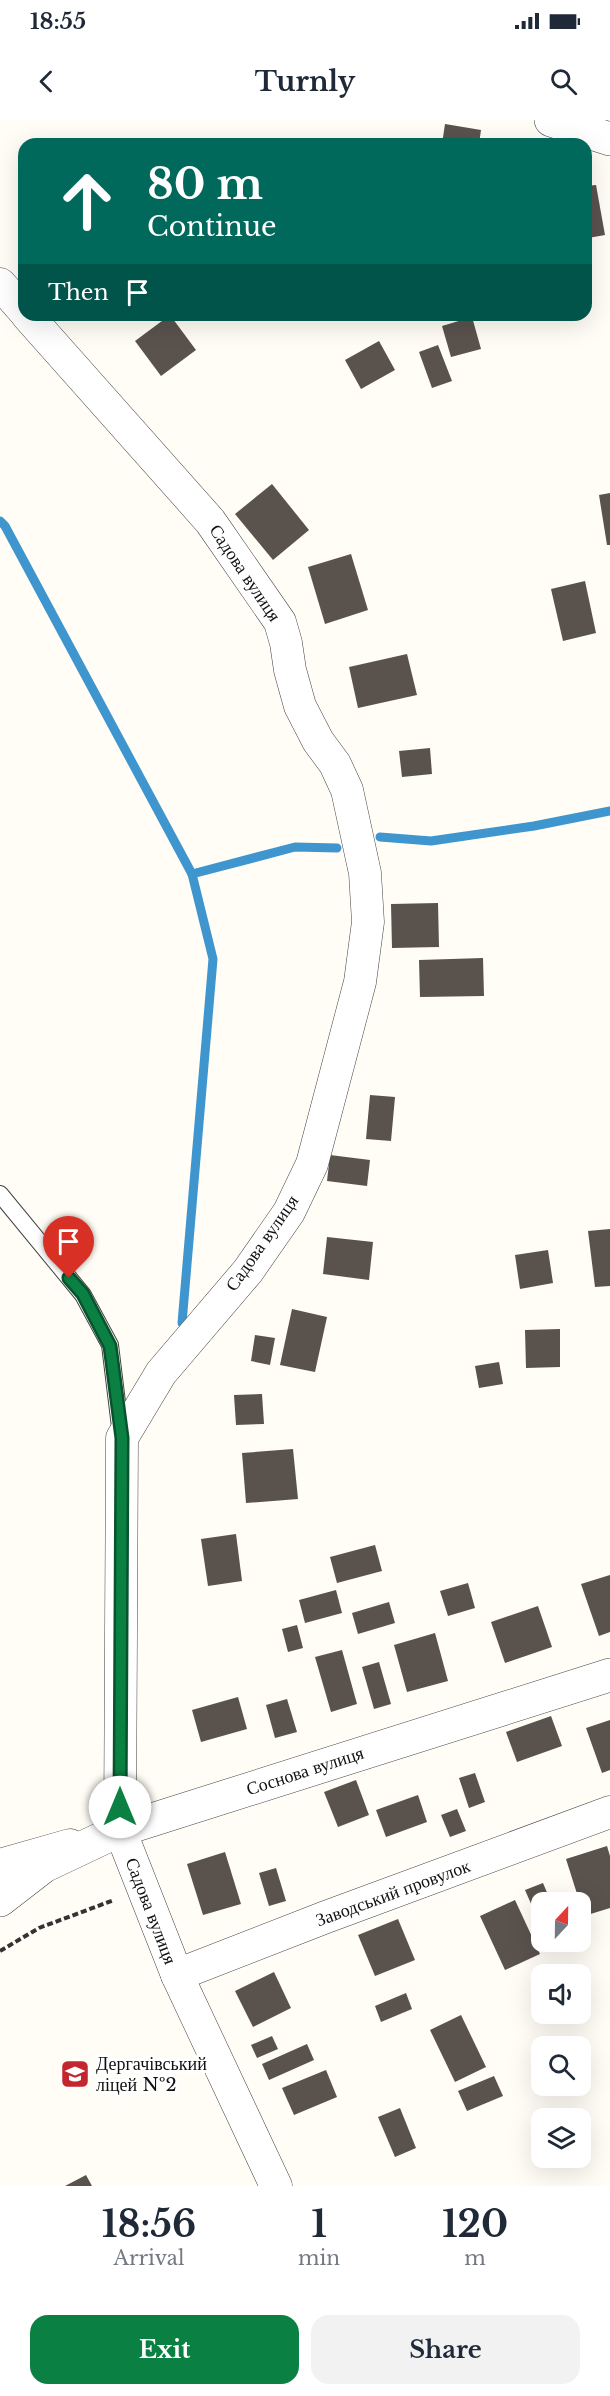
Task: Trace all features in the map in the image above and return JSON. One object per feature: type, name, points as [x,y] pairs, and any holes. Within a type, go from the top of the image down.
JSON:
[{"type":"street","points":[[551,120],[610,139]]},
{"type":"street","points":[[0,284],[18,305]]},
{"type":"street","name":"Садова вулиця","points":[[32,321],[210,521],[280,622],[300,706],[318,741],[335,764],[347,790],[365,873],[368,922],[360,982],[312,1164],[289,1212],[248,1271],[161,1373],[122,1438],[120,1830],[177,1975],[276,2186]]},
{"type":"street","name":"Соснова вулиця","points":[[0,1865],[120,1830],[610,1675]]},
{"type":"street","name":"Заводський провулок","points":[[177,1975],[610,1812]]},
{"type":"street","points":[[0,1900],[44,1866],[120,1830]]},
{"type":"lane","points":[[0,1194],[83,1294],[110,1346],[122,1438]]},
{"type":"path","points":[[0,1951],[39,1928],[143,1890]]},
{"type":"building","points":[[445,124],[481,130],[480,138],[443,138]]},
{"type":"building","points":[[592,185],[596,185],[605,235],[592,237]]},
{"type":"building","points":[[162,321],[174,321],[196,350],[161,376],[135,341]]},
{"type":"building","points":[[459,321],[473,321],[481,349],[451,357],[442,326]]},
{"type":"building","points":[[379,341],[395,370],[361,389],[345,360]]},
{"type":"building","points":[[438,345],[452,381],[432,388],[419,352]]},
{"type":"building","points":[[272,484],[309,530],[273,560],[235,514]]},
{"type":"building","points":[[610,493],[610,545],[607,545],[599,495]]},
{"type":"building","points":[[351,554],[368,610],[325,624],[308,567]]},
{"type":"building","points":[[585,581],[596,633],[563,641],[551,589]]},
{"type":"building","points":[[407,654],[417,695],[358,708],[349,667]]},
{"type":"building","points":[[430,748],[432,774],[402,777],[399,751]]},
{"type":"building","points":[[438,903],[439,947],[392,948],[391,904]]},
{"type":"building","points":[[483,958],[484,996],[420,997],[419,960]]},
{"type":"building","points":[[370,1095],[395,1097],[391,1141],[366,1139]]},
{"type":"building","points":[[330,1155],[370,1160],[367,1186],[327,1181]]},
{"type":"building","points":[[610,1229],[610,1286],[595,1287],[588,1231]]},
{"type":"building","points":[[327,1237],[373,1242],[369,1280],[323,1274]]},
{"type":"building","points":[[548,1250],[553,1283],[520,1289],[515,1255]]},
{"type":"building","points":[[292,1309],[327,1317],[315,1372],[280,1365]]},
{"type":"building","points":[[560,1329],[560,1367],[526,1368],[525,1330]]},
{"type":"building","points":[[255,1335],[275,1338],[270,1365],[251,1361]]},
{"type":"building","points":[[499,1362],[503,1384],[479,1388],[475,1366]]},
{"type":"building","points":[[262,1394],[264,1424],[236,1425],[234,1395]]},
{"type":"building","points":[[293,1449],[298,1499],[246,1503],[242,1453]]},
{"type":"building","points":[[236,1534],[242,1581],[208,1586],[201,1539]]},
{"type":"building","points":[[375,1545],[382,1571],[337,1583],[330,1557]]},
{"type":"building","points":[[610,1575],[610,1632],[599,1636],[581,1584]]},
{"type":"building","points":[[468,1583],[475,1608],[448,1616],[440,1591]]},
{"type":"building","points":[[336,1590],[342,1613],[305,1623],[299,1600]]},
{"type":"building","points":[[389,1602],[395,1623],[358,1634],[352,1613]]},
{"type":"building","points":[[538,1606],[552,1647],[505,1663],[491,1622]]},
{"type":"building","points":[[297,1625],[303,1648],[288,1652],[282,1629]]},
{"type":"building","points":[[435,1633],[448,1681],[407,1692],[394,1645]]},
{"type":"building","points":[[342,1650],[357,1704],[331,1712],[315,1657]]},
{"type":"building","points":[[379,1662],[391,1704],[374,1709],[362,1667]]},
{"type":"building","points":[[238,1697],[247,1729],[201,1742],[192,1710]]},
{"type":"building","points":[[287,1699],[297,1732],[275,1738],[266,1705]]},
{"type":"building","points":[[551,1716],[562,1746],[517,1762],[506,1732]]},
{"type":"building","points":[[610,1720],[610,1770],[602,1773],[586,1728]]},
{"type":"building","points":[[475,1773],[485,1802],[469,1808],[459,1778]]},
{"type":"building","points":[[356,1780],[369,1815],[338,1827],[324,1792]]},
{"type":"building","points":[[418,1795],[427,1822],[386,1837],[376,1810]]},
{"type":"building","points":[[457,1809],[466,1831],[450,1837],[441,1815]]},
{"type":"building","points":[[607,1846],[610,1856],[610,1908],[591,1914],[591,1892],[576,1892],[566,1859]]},
{"type":"building","points":[[225,1852],[241,1904],[203,1915],[187,1864]]},
{"type":"building","points":[[276,1868],[286,1901],[269,1906],[259,1873]]},
{"type":"building","points":[[543,1883],[547,1892],[531,1892],[531,1904],[525,1890]]},
{"type":"building","points":[[515,1900],[531,1935],[531,1952],[540,1954],[505,1970],[480,1916]]},
{"type":"building","points":[[398,1919],[415,1960],[375,1976],[358,1935]]},
{"type":"building","points":[[274,1972],[291,2008],[253,2027],[235,1991]]},
{"type":"building","points":[[406,1993],[412,2009],[381,2022],[375,2006]]},
{"type":"building","points":[[461,2015],[486,2067],[455,2082],[430,2030]]},
{"type":"building","points":[[272,2036],[278,2049],[257,2058],[251,2045]]},
{"type":"building","points":[[307,2044],[314,2060],[269,2080],[262,2064]]},
{"type":"building","points":[[326,2070],[337,2097],[294,2115],[282,2088]]},
{"type":"building","points":[[494,2076],[503,2096],[467,2111],[458,2091]]},
{"type":"building","points":[[400,2108],[416,2148],[395,2157],[378,2117]]},
{"type":"building","points":[[86,2175],[92,2186],[65,2186]]},
{"type":"waterway","points":[[0,521],[5,526],[192,874],[213,959],[182,1323]]},
{"type":"waterway","points":[[380,837],[431,841],[534,826],[610,811]]},
{"type":"waterway","points":[[192,874],[295,847],[337,848]]},
{"type":"place","name":"Дергачівський ліцей №2","points":[[75,2074]]},
{"type":"route","points":[[69,1278],[83,1294],[110,1346],[122,1438],[120,1807]]}]
